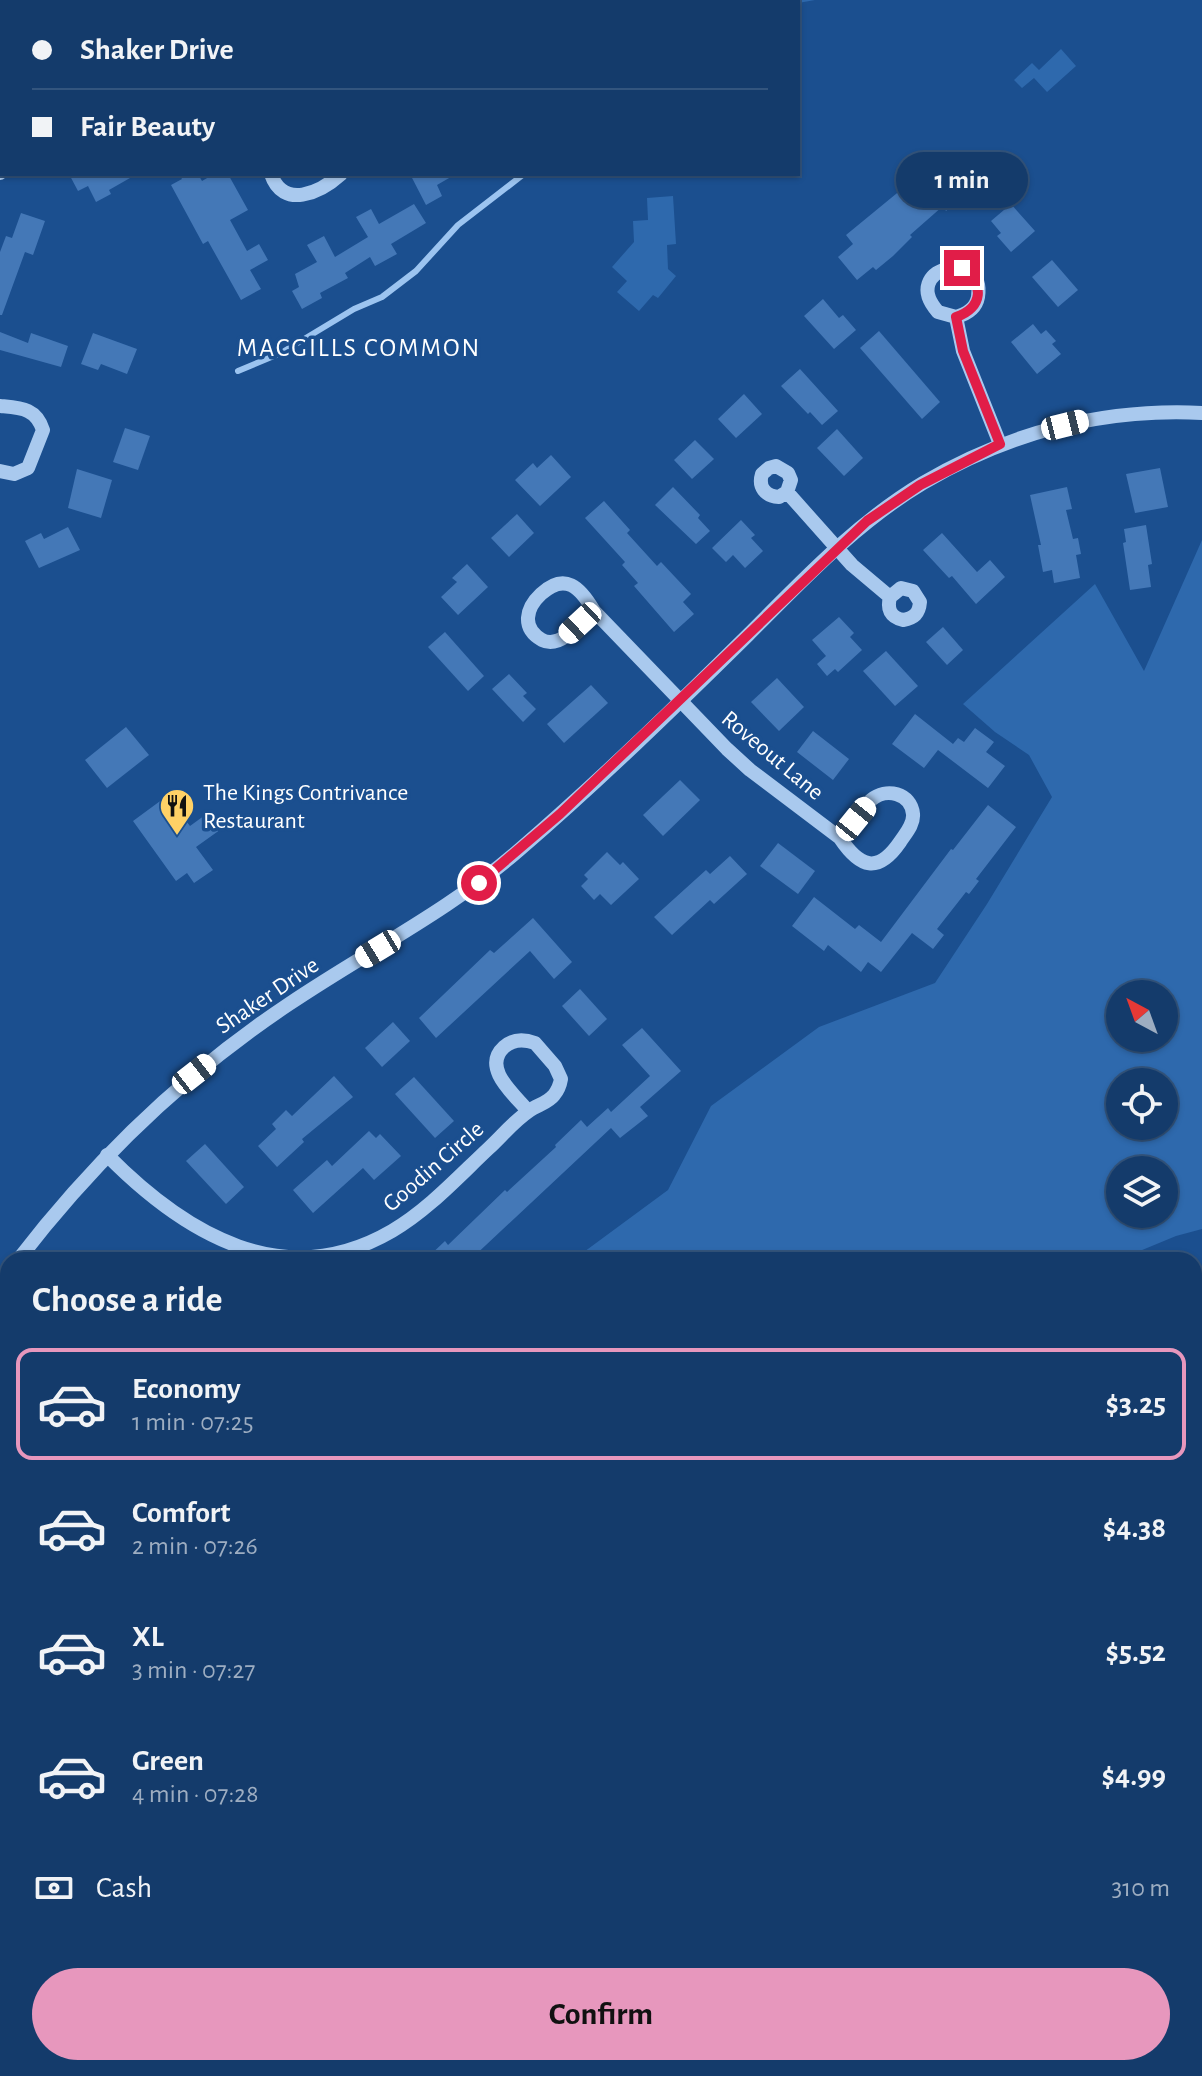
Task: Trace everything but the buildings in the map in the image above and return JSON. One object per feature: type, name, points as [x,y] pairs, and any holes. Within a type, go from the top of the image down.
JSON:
[{"type":"street","points":[[272,176],[279,189],[293,197],[303,195],[337,176]]},
{"type":"street","points":[[956,317],[963,351],[1000,444]]},
{"type":"street","points":[[0,406],[28,410],[35,414],[43,430],[28,468],[14,474],[0,471]]},
{"type":"street","name":"Shaker Drive","points":[[25,1252],[107,1155],[194,1074],[291,1002],[429,918],[479,883],[560,814],[837,548],[892,503],[954,466],[1000,444],[1046,430],[1115,416],[1202,413]]},
{"type":"street","points":[[787,492],[852,565],[890,597]]},
{"type":"street","points":[[555,583],[575,587],[585,595],[594,611],[556,641],[540,639],[528,623],[527,613],[531,603],[555,583]]},
{"type":"street","name":"Roveout Lane","points":[[594,611],[750,770],[840,838],[859,860],[880,862],[889,857],[911,825],[913,816],[910,805],[903,796],[894,792],[882,793],[871,800],[840,838]]},
{"type":"street","name":"Goodin Circle","points":[[345,1252],[395,1230],[423,1209],[528,1111],[555,1094],[561,1079],[555,1066],[535,1043],[515,1041],[504,1047],[497,1057],[496,1066],[499,1076],[528,1111]]},
{"type":"street","name":"Goodin Circle","points":[[107,1155],[189,1225],[216,1239],[263,1252]]},
{"type":"shaded area","points":[[1061,49],[1076,66],[1047,92],[1034,78],[1022,88],[1014,80],[1032,63],[1039,70]]},
{"type":"shaded area","points":[[673,196],[676,244],[667,245],[668,269],[676,276],[658,298],[653,295],[639,311],[617,292],[627,281],[612,267],[634,242],[633,221],[648,220],[647,198]]},
{"type":"shaded area","points":[[1202,540],[1202,1229],[1137,1252],[584,1252],[668,1190],[711,1106],[819,1027],[935,983],[1052,797],[1029,755],[995,732],[963,704],[1095,584],[1144,671]]},
{"type":"waterway","points":[[238,371],[281,353],[354,309],[382,297],[416,271],[458,225],[521,176]]},
{"type":"place","name":"The Kings Contrivance Restaurant","points":[[177,837]]},
{"type":"district","name":"MACGILLS COMMON","points":[[359,347]]},
{"type":"route","points":[[479,883],[560,814],[867,521],[920,485],[1000,444],[963,351],[956,317],[966,314],[973,307],[978,298],[978,285],[972,275],[962,268]]}]
